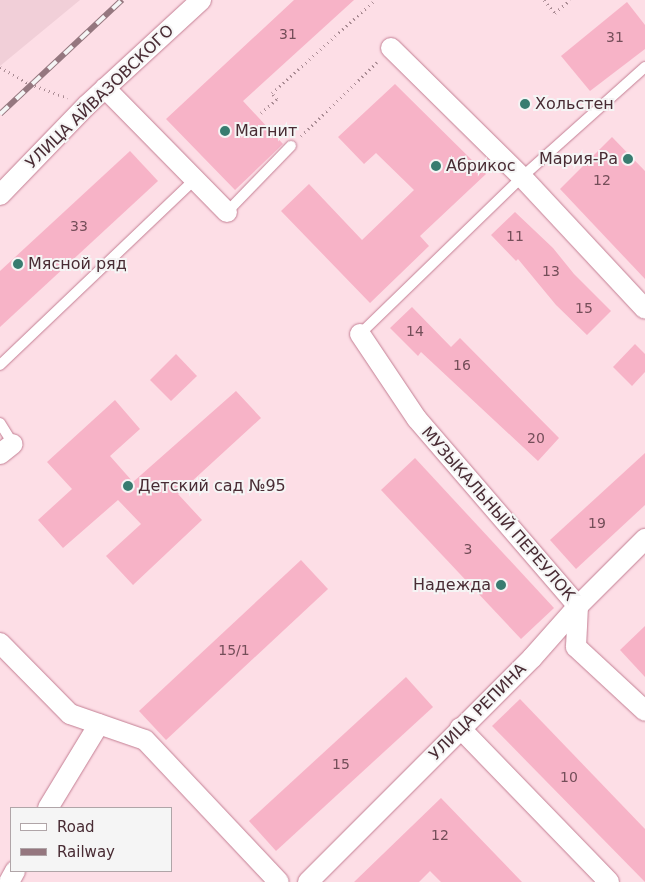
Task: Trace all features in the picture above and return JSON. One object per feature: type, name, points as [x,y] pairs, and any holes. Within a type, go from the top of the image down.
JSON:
[{"type":"street","name":"УЛИЦА АЙВАЗОВСКОГО","points":[[0,195],[105,88],[201,0]]},
{"type":"street","points":[[391,48],[522,177],[645,309]]},
{"type":"street","points":[[105,88],[226,212]]},
{"type":"street","name":"МУЗЫКАЛЬНЫЙ ПЕРЕУЛОК","points":[[360,334],[417,419],[578,606],[576,647],[645,712]]},
{"type":"street","name":"УЛИЦА РЕПИНА","points":[[308,882],[532,658],[578,606],[645,539]]},
{"type":"street","points":[[0,643],[70,714],[144,740],[279,882]]},
{"type":"street","points":[[49,807],[99,724]]},
{"type":"street","points":[[460,728],[609,882]]},
{"type":"lane","points":[[360,334],[522,177],[645,67]]},
{"type":"lane","points":[[226,212],[291,146]]},
{"type":"lane","points":[[0,365],[194,179]]},
{"type":"lane","points":[[0,423],[6,449]]},
{"type":"path","points":[[261,113],[277,99],[272,93],[375,0]]},
{"type":"path","points":[[544,0],[556,13],[570,0]]},
{"type":"path","points":[[291,146],[391,48]]},
{"type":"path","points":[[0,67],[30,84],[88,105]]},
{"type":"shaded area","points":[[0,0],[80,0],[0,66]]},
{"type":"building","points":[[294,0],[354,0],[243,101],[283,144],[235,190],[166,119]]},
{"type":"building","points":[[627,2],[645,25],[645,49],[590,91],[561,56]]},
{"type":"building","points":[[395,84],[486,174],[420,236],[429,246],[370,303],[281,211],[309,184],[362,240],[414,190],[376,153],[364,164],[338,137]]},
{"type":"building","points":[[612,137],[645,171],[645,279],[560,189]]},
{"type":"building","points":[[130,151],[158,181],[0,327],[0,271]]},
{"type":"building","points":[[515,212],[553,248],[574,274],[611,311],[587,335],[556,305],[518,259],[516,261],[491,235]]},
{"type":"building","points":[[412,307],[451,347],[460,338],[559,438],[538,461],[421,352],[418,356],[390,328]]},
{"type":"building","points":[[635,344],[645,354],[645,372],[632,386],[613,367]]},
{"type":"building","points":[[176,354],[197,376],[171,401],[150,380]]},
{"type":"building","name":"Детский сад №95","points":[[236,391],[261,418],[178,494],[202,520],[133,585],[106,556],[141,524],[118,500],[63,548],[38,520],[72,489],[47,462],[115,400],[140,429],[110,456],[133,482]]},
{"type":"building","points":[[645,453],[645,505],[576,569],[550,540]]},
{"type":"building","points":[[415,458],[554,608],[521,639],[381,490]]},
{"type":"building","points":[[301,560],[328,589],[166,740],[139,711]]},
{"type":"building","points":[[645,626],[645,677],[620,650]]},
{"type":"building","points":[[406,677],[433,707],[276,851],[249,821]]},
{"type":"building","points":[[520,699],[645,829],[645,882],[492,726]]},
{"type":"building","points":[[441,798],[522,882],[441,882],[430,871],[419,882],[354,882]]},
{"type":"railway","points":[[0,114],[122,0]]},
{"type":"place","name":"Хольстен","points":[[525,104]]},
{"type":"place","name":"Магнит","points":[[225,131]]},
{"type":"place","name":"Мария-Ра","points":[[628,159]]},
{"type":"place","name":"Абрикос","points":[[436,166]]},
{"type":"place","name":"Мясной ряд","points":[[18,264]]},
{"type":"place","name":"Детский сад №95","points":[[128,486]]},
{"type":"place","name":"Надежда","points":[[501,585]]}]
